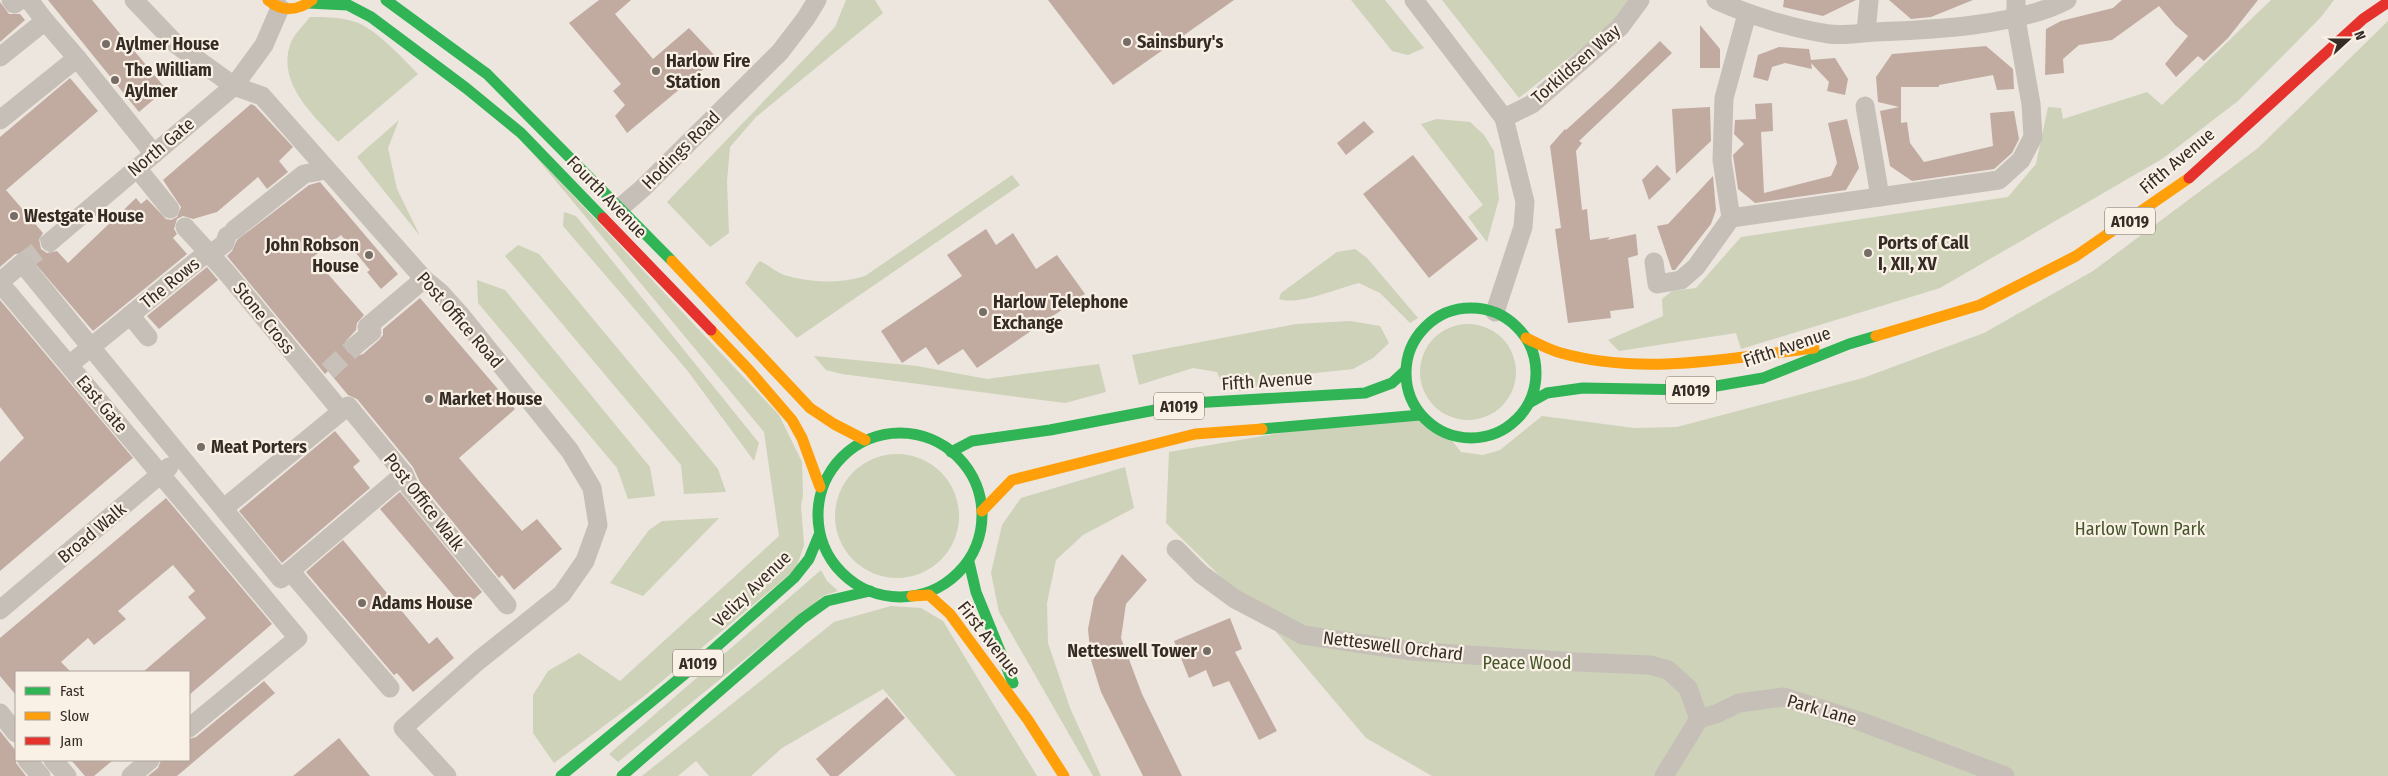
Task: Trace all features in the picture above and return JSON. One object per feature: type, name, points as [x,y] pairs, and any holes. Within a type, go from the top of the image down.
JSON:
[{"type":"main road","name":"Fourth Avenue","points":[[386,0],[486,74],[621,207],[810,408],[834,424],[865,440]]},
{"type":"main road","points":[[2363,19],[2368,0]]},
{"type":"main road","name":"Fourth Avenue","points":[[274,4],[290,9],[310,2],[348,5],[372,17],[466,88],[521,133],[749,370],[792,420],[802,438],[820,487]]},
{"type":"main road","name":"Fifth Avenue","points":[[1529,403],[1547,393],[1583,388],[1693,390],[1754,379],[1849,344],[1980,305],[2076,256],[2181,185],[2363,19],[2388,2]]},
{"type":"main road","points":[[1463,308],[1479,308],[1495,312],[1513,322],[1526,338],[1534,353],[1535,387],[1529,403],[1516,421],[1498,433],[1478,438],[1456,437],[1436,429],[1420,415],[1406,387],[1405,371],[1411,346],[1422,329],[1438,316],[1463,308]]},
{"type":"main road","name":"Fifth Avenue","points":[[1526,338],[1560,353],[1624,365],[1691,363],[1752,354],[1849,344]]},
{"type":"main road","name":"Fifth Avenue","points":[[951,452],[972,440],[1050,430],[1192,403],[1365,393],[1392,383],[1405,371]]},
{"type":"main road","name":"A1019","points":[[982,511],[1012,480],[1195,434],[1333,424],[1420,415]]},
{"type":"main road","points":[[893,432],[910,433],[935,440],[951,452],[970,472],[979,494],[982,511],[980,532],[969,562],[953,578],[932,590],[912,596],[890,597],[870,591],[851,581],[834,564],[820,535],[818,518],[820,487],[843,455],[853,446],[865,440],[893,432]]},
{"type":"main road","name":"Velizy Avenue","points":[[561,776],[697,664],[794,578],[809,559],[820,535]]},
{"type":"main road","name":"First Avenue","points":[[969,562],[976,592],[1028,720]]},
{"type":"main road","name":"A1019","points":[[622,776],[802,619],[827,601],[870,591]]},
{"type":"main road","name":"First Avenue","points":[[912,596],[930,595],[950,614],[1028,720],[1064,776]]},
{"type":"street","points":[[11,0],[14,4],[20,0]]},
{"type":"street","points":[[29,0],[154,154]]},
{"type":"street","name":"Post Office Road","points":[[134,0],[177,45],[234,86],[262,96],[424,279],[440,292],[459,313],[570,451],[592,488],[598,525],[586,561],[562,594],[478,661],[403,728],[447,776]]},
{"type":"street","name":"Hodings Road","points":[[621,207],[643,188],[780,52],[817,0]]},
{"type":"street","points":[[1414,0],[1504,118],[1524,202],[1524,227],[1495,312]]},
{"type":"street","name":"Torkildsen Way","points":[[1504,118],[1532,104],[1620,27],[1640,0]]},
{"type":"street","points":[[1716,0],[1747,14],[1830,34],[1866,32],[2016,9],[2056,6],[2067,0]]},
{"type":"street","points":[[1866,32],[1869,0]]},
{"type":"street","name":"North Gate","points":[[50,242],[234,86],[264,45],[274,4]]},
{"type":"street","points":[[1731,218],[1999,180],[2021,160],[2032,137],[2031,104],[2016,9]]},
{"type":"street","points":[[1654,262],[1657,284],[1681,280],[1696,267],[1731,218],[1722,160],[1724,98],[1747,14]]},
{"type":"street","points":[[0,57],[45,21]]},
{"type":"street","points":[[0,120],[76,58]]},
{"type":"street","points":[[1865,106],[1880,197]]},
{"type":"street","points":[[137,168],[170,209]]},
{"type":"street","points":[[234,230],[304,174],[326,170]]},
{"type":"street","name":"Stone Cross","points":[[185,227],[212,248],[341,411]]},
{"type":"street","name":"The Rows","points":[[69,365],[212,248]]},
{"type":"street","points":[[0,283],[22,263],[281,579],[404,474]]},
{"type":"street","points":[[356,345],[372,332],[367,327],[424,279]]},
{"type":"street","name":"East Gate","points":[[0,283],[298,638],[190,727]]},
{"type":"street","name":"The Rows","points":[[130,315],[148,337]]},
{"type":"street","name":"Post Office Walk","points":[[341,411],[348,406],[404,474],[410,488],[507,605]]},
{"type":"street","points":[[224,508],[341,411]]},
{"type":"street","name":"Broad Walk","points":[[1,608],[182,457]]},
{"type":"street","name":"Netteswell Orchard","points":[[1176,548],[1201,574],[1235,600],[1303,635],[1411,651],[1650,665],[1668,670],[1688,688],[1699,719]]},
{"type":"street","points":[[290,571],[390,688]]},
{"type":"street","name":"Park Lane","points":[[1699,719],[1716,714],[1739,703],[1784,697],[1862,722],[2005,776]]},
{"type":"street","points":[[0,713],[15,731]]},
{"type":"street","points":[[1664,776],[1699,719]]},
{"type":"street","points":[[28,761],[41,776]]},
{"type":"street","points":[[54,761],[67,776]]},
{"type":"street","points":[[131,776],[149,761]]},
{"type":"green space","points":[[846,0],[875,0],[883,13],[756,117],[730,147],[727,181],[729,233],[710,247],[667,202],[835,27]]},
{"type":"green space","points":[[1351,0],[1385,0],[1424,48],[1408,55],[1392,51]]},
{"type":"green space","points":[[1442,0],[1634,0],[1627,11],[1519,98]]},
{"type":"green space","points":[[2271,0],[2334,0],[2321,17],[2238,101],[2162,159],[1940,288],[1741,349],[1736,333],[1619,351],[1608,340],[1663,316],[1662,299],[1672,291],[1696,288],[1741,237],[2008,197],[2036,164],[2048,107],[2061,108],[2063,119],[2147,92],[2162,105]]},
{"type":"green space","points":[[310,17],[342,19],[360,24],[387,43],[418,74],[338,142],[300,99],[289,73],[287,59],[291,41]]},
{"type":"green space","name":"Harlow Town Park","points":[[2388,21],[2388,776],[1432,776],[1366,738],[1272,627],[1166,523],[1169,452],[1333,424],[1420,415],[1441,433],[1446,433],[1461,452],[1483,455],[1500,450],[1542,416],[1634,428],[1677,427],[1863,378],[1984,333],[2093,271],[2258,148]]},
{"type":"green space","points":[[1437,119],[1470,122],[1484,135],[1494,151],[1499,199],[1487,242],[1468,217],[1483,205],[1421,124]]},
{"type":"green space","points":[[399,120],[388,148],[397,189],[420,236],[357,157]]},
{"type":"green space","points":[[531,151],[779,415],[802,462],[803,495],[801,506],[804,545],[796,569],[643,697],[554,763],[533,733],[533,695],[548,671],[579,653],[620,681],[779,536],[764,432]]},
{"type":"green space","points":[[1012,175],[1020,185],[797,338],[745,283],[760,261],[784,275],[804,280],[824,282],[855,279],[865,276]]},
{"type":"green space","points":[[564,212],[576,216],[759,443],[754,461],[687,370],[563,226]]},
{"type":"green space","points":[[518,245],[539,254],[718,469],[726,492],[684,494],[681,465],[505,256]]},
{"type":"green space","points":[[1355,249],[1367,258],[1418,318],[1410,323],[1380,293],[1359,283],[1318,296],[1287,301],[1279,299],[1281,293],[1337,252]]},
{"type":"green space","points":[[477,280],[505,290],[650,467],[655,496],[628,499],[617,468],[478,303]]},
{"type":"green space","points":[[1350,321],[1380,326],[1389,343],[1373,358],[1353,369],[1297,375],[1241,391],[1224,389],[1217,372],[1193,368],[1139,385],[1132,355],[1296,324]]},
{"type":"green space","points":[[1468,324],[1486,328],[1502,338],[1512,354],[1516,372],[1512,390],[1502,406],[1486,416],[1468,420],[1450,416],[1434,406],[1424,390],[1420,372],[1424,354],[1434,338],[1450,328]]},
{"type":"green space","points":[[814,356],[917,366],[987,379],[1099,364],[1106,392],[1065,403],[842,374],[826,370]]},
{"type":"green space","points":[[897,454],[921,459],[932,464],[941,472],[949,481],[954,492],[959,516],[954,540],[949,551],[941,560],[932,568],[921,573],[897,578],[873,573],[862,568],[853,560],[845,551],[840,540],[835,516],[840,492],[845,481],[853,472],[862,464],[873,459]]},
{"type":"green space","points":[[1125,467],[1134,508],[1083,535],[1056,560],[1047,603],[1048,643],[1070,708],[1101,776],[1093,776],[999,612],[991,573],[1002,525],[1021,498]]},
{"type":"green space","points":[[719,518],[643,596],[610,583],[649,530],[662,521]]},
{"type":"green space","points":[[821,570],[827,581],[838,591],[823,596],[618,762],[609,754]]},
{"type":"green space","points":[[891,606],[921,608],[943,621],[1037,776],[956,776],[883,689],[782,748],[751,776],[709,776],[696,761],[678,776],[642,776],[834,622]]},
{"type":"building","name":"Aylmer House","points":[[48,0],[92,0],[166,89],[139,112]]},
{"type":"building","name":"Harlow Fire Station","points":[[599,0],[631,0],[615,14],[653,59],[689,28],[717,58],[627,133],[615,116],[625,105],[613,91],[621,84],[569,23]]},
{"type":"building","name":"Sainsbury's","points":[[1048,0],[1234,0],[1113,85]]},
{"type":"building","points":[[1784,0],[1856,0],[1823,16],[1783,7]]},
{"type":"building","points":[[1889,0],[1973,0],[1931,17],[1911,19]]},
{"type":"building","points":[[2122,0],[2258,0],[2228,38],[2204,61],[2198,56],[2176,77],[2165,64],[2188,36],[2175,25],[2159,6],[2112,40],[2079,45],[2063,59],[2064,73],[2045,75],[2046,29],[2061,21],[2113,8]]},
{"type":"building","points":[[0,2],[9,14],[20,14],[25,20],[0,42]]},
{"type":"building","points":[[1700,25],[1720,49],[1720,68],[1700,68]]},
{"type":"building","points":[[1660,41],[1672,53],[1579,141],[1582,143],[1576,151],[1582,210],[1587,209],[1590,240],[1610,237],[1607,240],[1636,234],[1638,255],[1628,258],[1634,308],[1610,311],[1611,318],[1568,323],[1555,229],[1561,228],[1550,146],[1565,129],[1611,89]]},
{"type":"building","points":[[1986,46],[2013,69],[2014,89],[1997,90],[1993,75],[1939,85],[1939,87],[1901,87],[1901,123],[1907,122],[1910,143],[1924,162],[1993,146],[1990,113],[2014,111],[2019,139],[2012,153],[1994,169],[1912,181],[1890,166],[1880,111],[1899,107],[1878,102],[1876,77],[1892,54]]},
{"type":"building","points":[[1779,47],[1809,49],[1811,60],[1835,58],[1848,79],[1845,95],[1827,91],[1829,82],[1811,63],[1812,69],[1785,63],[1772,67],[1768,81],[1753,77],[1758,55]]},
{"type":"building","points":[[70,78],[98,111],[6,190],[43,233],[39,239],[41,249],[47,253],[57,251],[68,263],[136,198],[141,204],[147,199],[166,219],[171,220],[177,217],[181,207],[163,180],[251,104],[293,147],[279,161],[288,172],[267,189],[258,177],[217,212],[193,219],[183,216],[177,219],[174,229],[177,234],[173,238],[187,254],[93,331],[26,253],[15,254],[0,267],[0,137]]},
{"type":"building","points":[[1772,103],[1773,131],[1761,132],[1764,193],[1831,176],[1837,163],[1828,123],[1847,119],[1859,168],[1846,190],[1755,203],[1738,189],[1733,155],[1744,144],[1734,134],[1735,120],[1756,119],[1755,104]]},
{"type":"building","points":[[1710,107],[1711,141],[1676,174],[1672,109]]},
{"type":"building","points":[[1364,121],[1374,132],[1346,155],[1337,143]]},
{"type":"building","points":[[1413,155],[1478,239],[1429,278],[1363,194]]},
{"type":"building","points":[[1657,165],[1671,179],[1649,200],[1642,180]]},
{"type":"building","points":[[1713,176],[1716,210],[1711,224],[1675,270],[1672,270],[1657,226],[1668,224]]},
{"type":"building","name":"Market House","points":[[320,182],[398,274],[381,289],[367,272],[370,270],[341,235],[313,257],[364,315],[357,323],[356,330],[346,341],[345,347],[348,352],[357,356],[363,354],[383,335],[383,329],[420,298],[515,409],[459,458],[522,531],[537,519],[562,549],[514,590],[502,575],[499,578],[420,482],[413,467],[357,399],[348,395],[328,371],[325,374],[227,256],[232,251],[237,240],[309,185]]},
{"type":"building","name":"Harlow Telephone Exchange","points":[[986,229],[996,245],[1013,233],[1036,269],[1057,255],[1085,294],[977,368],[963,349],[938,365],[926,347],[902,363],[881,331],[962,276],[947,255]]},
{"type":"building","points":[[207,267],[218,280],[159,329],[147,316]]},
{"type":"building","points":[[0,300],[133,458],[0,571],[0,462],[24,438],[0,407]]},
{"type":"building","points":[[335,431],[360,461],[353,467],[370,488],[282,563],[239,511]]},
{"type":"building","points":[[400,492],[482,592],[464,608],[380,509]]},
{"type":"building","points":[[166,498],[272,624],[190,694],[190,671],[144,671],[206,618],[188,597],[195,591],[173,565],[118,611],[126,619],[94,645],[88,638],[61,662],[70,671],[15,671],[15,694],[0,676],[0,638]]},
{"type":"building","name":"Adams House","points":[[343,540],[429,644],[437,637],[454,658],[413,692],[397,673],[394,675],[306,572]]},
{"type":"building","points":[[1122,554],[1147,580],[1126,604],[1121,638],[1142,694],[1182,776],[1143,776],[1101,692],[1091,660],[1088,629],[1094,598]]},
{"type":"building","name":"Netteswell Tower","points":[[1230,618],[1242,649],[1235,652],[1277,731],[1259,740],[1229,681],[1213,687],[1206,670],[1189,678],[1174,641]]},
{"type":"building","points":[[264,681],[275,693],[177,776],[148,776],[158,768],[161,761],[190,761],[190,739],[196,737]]},
{"type":"building","points":[[887,697],[905,718],[838,776],[830,776],[816,759]]},
{"type":"building","points":[[0,731],[15,750],[15,761],[26,776],[0,776]]},
{"type":"building","points":[[339,738],[370,776],[293,776]]},
{"type":"building","points":[[72,761],[112,761],[94,776],[85,776]]},
{"type":"tunnel","points":[[22,263],[50,242]]},
{"type":"tunnel","points":[[328,371],[356,345]]},
{"type":"traffic: fast","points":[[386,0],[487,74],[672,261]]},
{"type":"traffic: fast","points":[[308,3],[348,5],[371,17],[466,88],[521,133],[603,218]]},
{"type":"traffic: fast","points":[[1471,308],[1484,309],[1496,313],[1517,327],[1531,348],[1535,360],[1536,373],[1535,386],[1531,398],[1517,419],[1496,433],[1484,437],[1471,438],[1458,437],[1446,433],[1425,419],[1411,398],[1407,386],[1406,373],[1407,360],[1411,348],[1425,327],[1446,313],[1458,309],[1471,308]]},
{"type":"traffic: fast","points":[[1529,403],[1547,393],[1583,388],[1693,390],[1763,378],[1849,344],[1876,336]]},
{"type":"traffic: fast","points":[[951,452],[972,441],[1050,430],[1192,403],[1365,393],[1392,383],[1405,371]]},
{"type":"traffic: fast","points":[[1262,429],[1420,415]]},
{"type":"traffic: fast","points":[[892,433],[908,433],[931,439],[946,447],[958,457],[968,469],[976,484],[982,507],[982,515],[982,523],[976,546],[968,561],[958,573],[946,583],[931,591],[908,597],[892,597],[869,591],[854,583],[832,561],[822,539],[818,523],[818,507],[824,484],[832,469],[854,447],[876,437],[892,433]]},
{"type":"traffic: fast","points":[[561,776],[697,664],[794,578],[809,559],[819,535]]},
{"type":"traffic: fast","points":[[969,562],[976,592],[1013,683]]},
{"type":"traffic: fast","points":[[622,776],[802,619],[827,601],[870,591]]},
{"type":"traffic: slow","points":[[268,0],[279,7],[290,9],[307,4],[312,0]]},
{"type":"traffic: slow","points":[[1876,336],[1980,305],[2076,256],[2189,178]]},
{"type":"traffic: slow","points":[[672,261],[810,408],[834,424],[865,440]]},
{"type":"traffic: slow","points":[[711,330],[792,420],[802,438],[820,487]]},
{"type":"traffic: slow","points":[[1526,338],[1561,353],[1592,360],[1624,363],[1687,363],[1814,348]]},
{"type":"traffic: slow","points":[[982,511],[1012,480],[1195,434],[1262,429]]},
{"type":"traffic: slow","points":[[912,596],[929,595],[950,614],[1028,720],[1064,776]]},
{"type":"traffic: jam","points":[[2189,178],[2363,19],[2388,2]]},
{"type":"traffic: jam","points":[[603,218],[711,330]]},
{"type":"place","name":"Sainsbury's","points":[[1127,42]]},
{"type":"place","name":"Aylmer House","points":[[106,44]]},
{"type":"place","name":"Harlow Fire Station","points":[[656,71]]},
{"type":"place","name":"The William Aylmer","points":[[115,80]]},
{"type":"place","name":"Westgate House","points":[[14,216]]},
{"type":"place","name":"Ports of Call I, XII, XV","points":[[1868,253]]},
{"type":"place","name":"John Robson House","points":[[369,255]]},
{"type":"place","name":"Harlow Telephone Exchange","points":[[983,312]]},
{"type":"place","name":"Market House","points":[[429,399]]},
{"type":"place","name":"Meat Porters","points":[[201,447]]},
{"type":"place","name":"Adams House","points":[[362,603]]},
{"type":"place","name":"Netteswell Tower","points":[[1207,651]]},
{"type":"park label","name":"Peace Wood","points":[[1527,663]]}]
